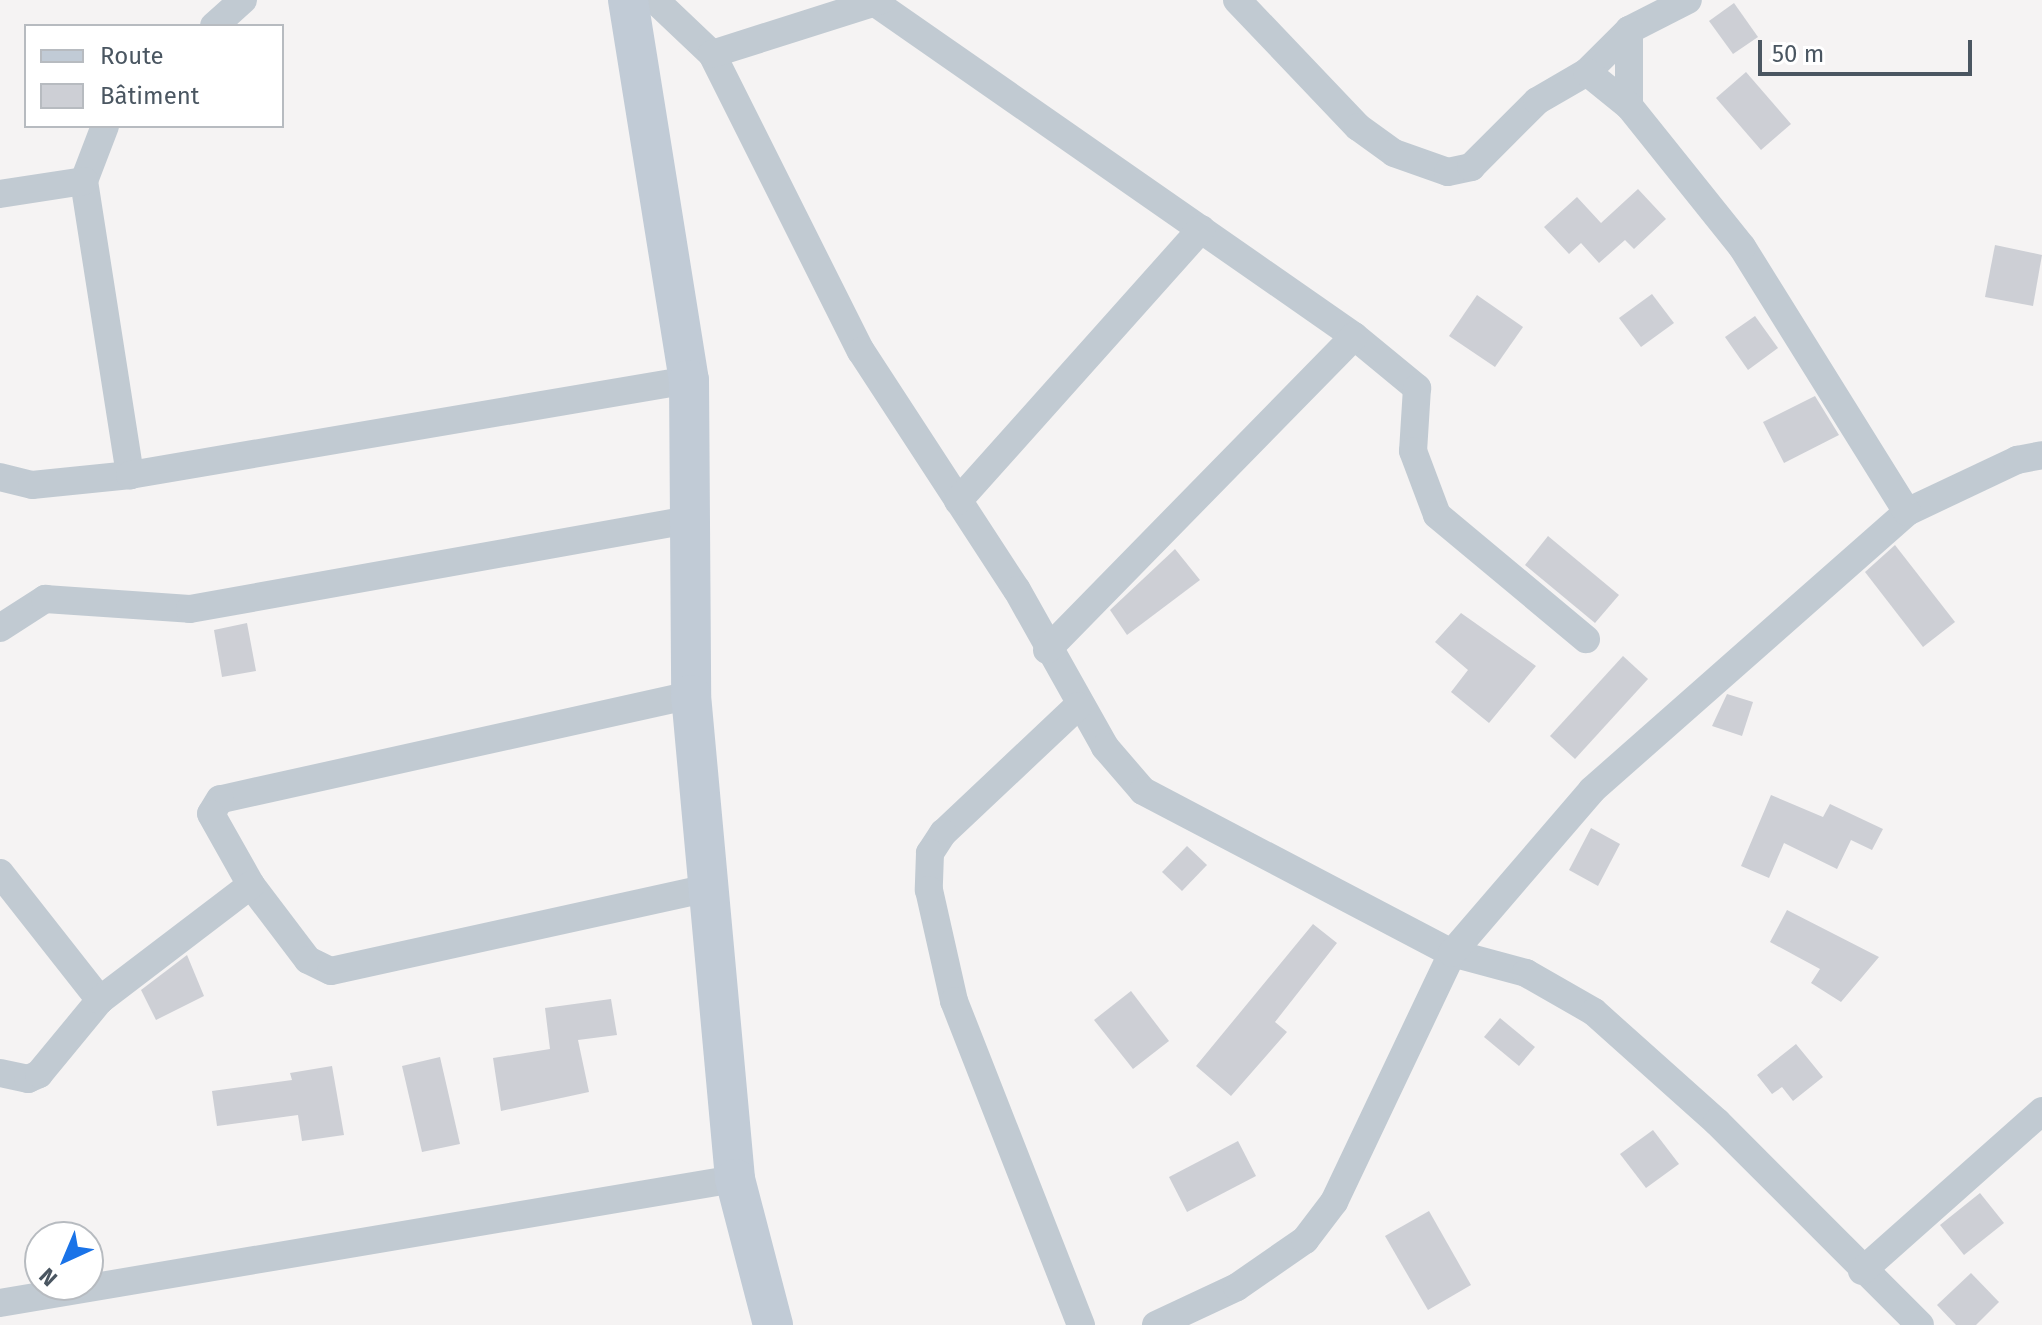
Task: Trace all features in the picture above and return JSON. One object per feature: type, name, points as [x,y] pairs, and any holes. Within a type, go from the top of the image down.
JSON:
[{"type":"street","points":[[216,24],[243,0]]},
{"type":"street","points":[[628,0],[689,380],[694,519],[691,695],[712,887],[735,1179],[773,1325]]},
{"type":"street","points":[[655,0],[712,54],[861,351],[958,501],[1078,706],[1143,791],[1452,953],[1526,973],[1594,1012],[1717,1122],[1862,1271],[1920,1325]]},
{"type":"street","points":[[1237,0],[1358,127],[1394,153],[1448,172],[1471,167],[1537,101],[1587,72],[1629,30],[1688,0]]},
{"type":"street","points":[[712,54],[880,2],[1354,336],[1417,388],[1413,451],[1437,515],[1586,639]]},
{"type":"street","points":[[1629,30],[1629,106]]},
{"type":"street","points":[[1587,72],[1629,106],[1742,247],[1907,512]]},
{"type":"street","points":[[104,128],[84,181],[130,475]]},
{"type":"street","points":[[0,194],[84,181]]},
{"type":"street","points":[[958,501],[1201,229]]},
{"type":"street","points":[[1047,650],[1354,336]]},
{"type":"street","points":[[0,477],[32,485],[130,475],[689,380]]},
{"type":"street","points":[[1156,1325],[1237,1287],[1305,1240],[1334,1202],[1452,953],[1592,790],[1907,512],[2017,460],[2042,455]]},
{"type":"street","points":[[0,628],[45,599],[190,609],[694,519]]},
{"type":"street","points":[[691,695],[220,799],[211,814],[251,885],[308,960],[331,971],[712,887]]},
{"type":"street","points":[[1078,706],[943,833],[930,853],[929,890],[954,1001],[1081,1325]]},
{"type":"street","points":[[0,873],[100,1000]]},
{"type":"street","points":[[0,1073],[28,1079],[39,1074],[100,1000],[251,885]]},
{"type":"street","points":[[1862,1271],[2042,1111]]},
{"type":"street","points":[[0,1303],[735,1179]]},
{"type":"building","points":[[1734,3],[1758,37],[1733,54],[1709,21]]},
{"type":"building","points":[[1746,72],[1791,124],[1761,150],[1716,98]]},
{"type":"building","points":[[1638,189],[1666,219],[1634,249],[1625,240],[1599,263],[1581,243],[1569,254],[1544,227],[1577,197],[1601,223]]},
{"type":"building","points":[[1995,245],[2042,255],[2033,306],[1985,297]]},
{"type":"building","points":[[1652,294],[1674,323],[1641,347],[1619,318]]},
{"type":"building","points":[[1477,295],[1523,327],[1495,367],[1449,336]]},
{"type":"building","points":[[1755,316],[1778,348],[1748,370],[1725,337]]},
{"type":"building","points":[[1815,396],[1839,435],[1784,463],[1763,422]]},
{"type":"building","points":[[1548,536],[1619,595],[1595,623],[1525,565]]},
{"type":"building","points":[[1895,545],[1955,622],[1923,647],[1865,572]]},
{"type":"building","points":[[1175,549],[1200,580],[1127,635],[1110,610]]},
{"type":"building","points":[[1461,613],[1536,666],[1489,723],[1451,692],[1468,670],[1435,642]]},
{"type":"building","points":[[247,623],[256,671],[222,677],[214,630]]},
{"type":"building","points":[[1623,656],[1648,679],[1575,759],[1550,736]]},
{"type":"building","points":[[1727,694],[1753,702],[1742,736],[1712,726]]},
{"type":"building","points":[[1771,795],[1823,817],[1830,804],[1883,829],[1872,850],[1851,840],[1837,869],[1784,843],[1769,878],[1741,866]]},
{"type":"building","points":[[1591,828],[1620,844],[1598,886],[1569,870]]},
{"type":"building","points":[[1187,846],[1207,865],[1182,891],[1162,872]]},
{"type":"building","points":[[1787,910],[1879,957],[1841,1002],[1811,983],[1820,969],[1770,942]]},
{"type":"building","points":[[1313,924],[1337,943],[1275,1022],[1287,1032],[1231,1096],[1196,1066]]},
{"type":"building","points":[[187,955],[204,996],[156,1020],[141,990]]},
{"type":"building","points":[[1131,991],[1169,1041],[1133,1069],[1094,1020]]},
{"type":"building","points":[[611,999],[617,1035],[578,1040],[589,1092],[501,1111],[493,1058],[550,1049],[545,1008]]},
{"type":"building","points":[[1500,1018],[1535,1047],[1519,1066],[1484,1037]]},
{"type":"building","points":[[1796,1044],[1823,1077],[1793,1101],[1782,1087],[1772,1094],[1757,1075]]},
{"type":"building","points":[[440,1057],[460,1144],[422,1152],[402,1066]]},
{"type":"building","points":[[332,1066],[344,1135],[302,1141],[298,1115],[217,1126],[212,1091],[292,1080],[290,1073]]},
{"type":"building","points":[[1653,1130],[1679,1164],[1646,1188],[1620,1154]]},
{"type":"building","points":[[1238,1141],[1256,1176],[1187,1212],[1169,1177]]},
{"type":"building","points":[[1980,1193],[2004,1223],[1964,1255],[1940,1225]]},
{"type":"building","points":[[1429,1211],[1471,1285],[1428,1310],[1385,1236]]},
{"type":"building","points":[[1971,1273],[1999,1302],[1976,1325],[1956,1325],[1937,1305]]}]
